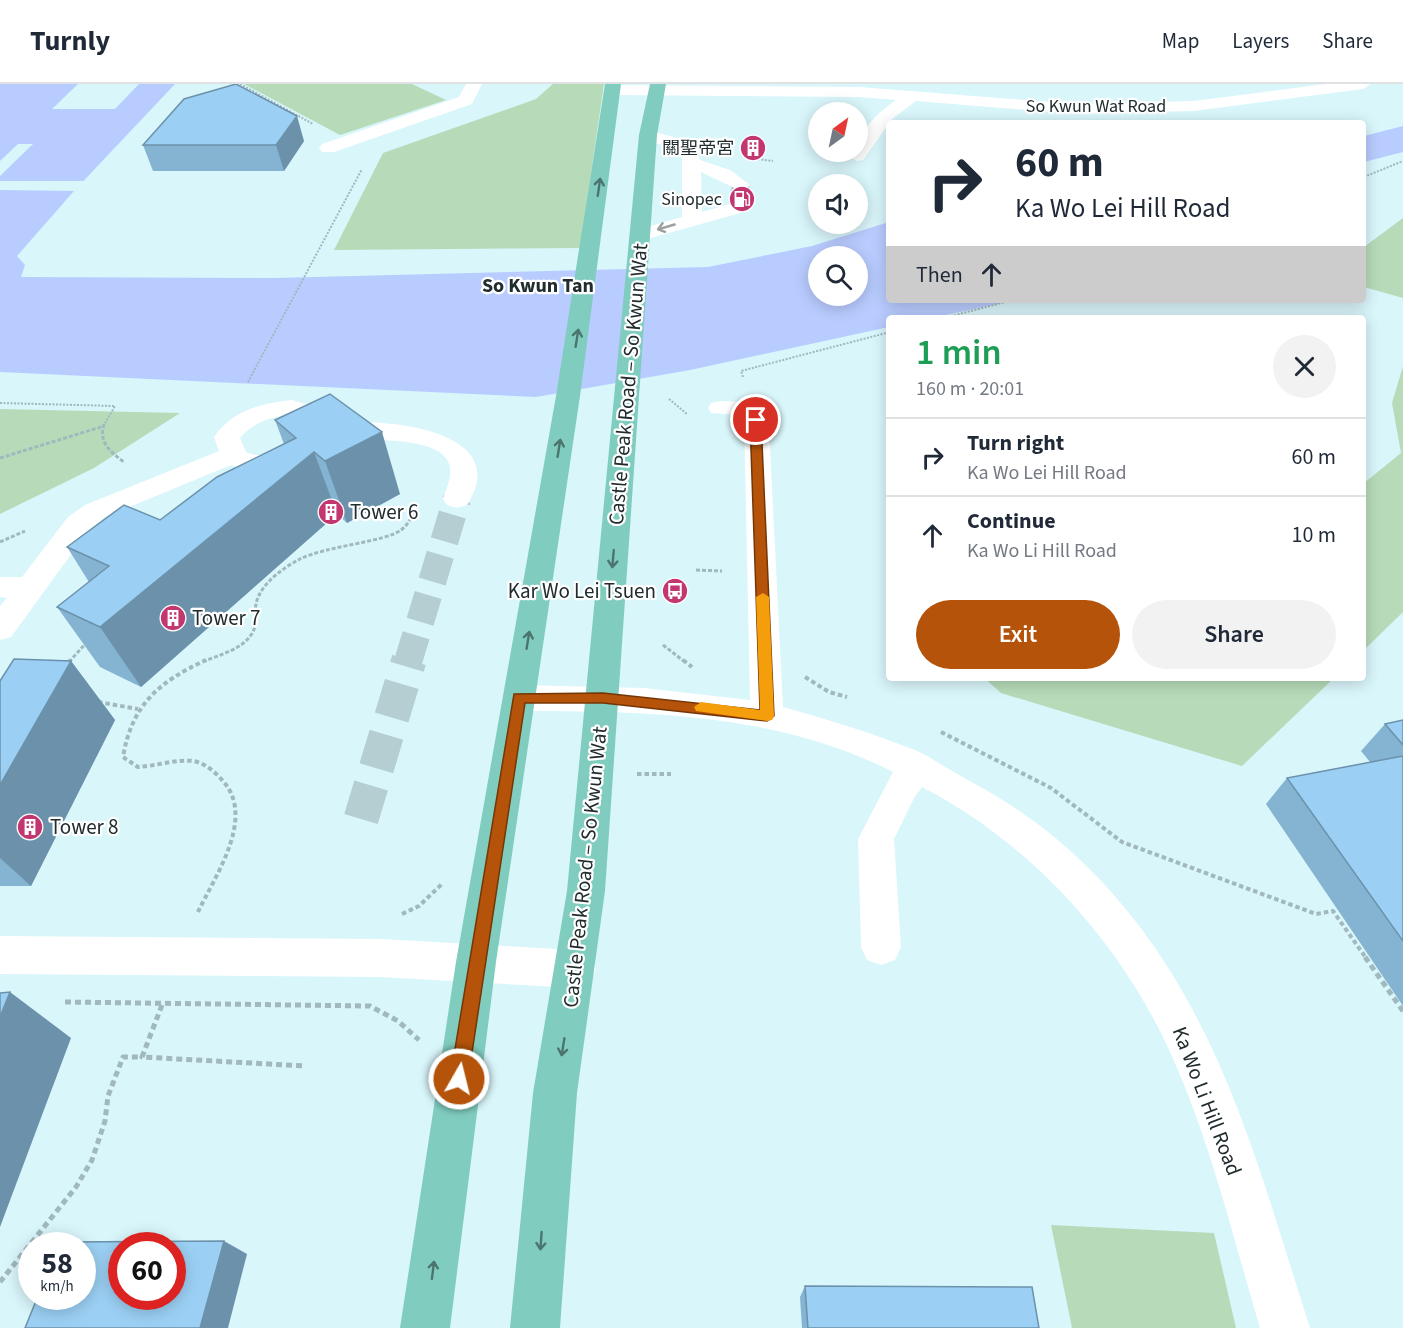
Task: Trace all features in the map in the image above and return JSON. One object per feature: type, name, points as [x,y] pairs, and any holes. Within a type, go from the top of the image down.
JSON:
[{"type":"main road","points":[[425,1328],[476,962],[568,396],[612,87]]},
{"type":"main road","name":"Castle Peak Road – So Kwun Wat","points":[[535,1328],[554,1105],[586,891],[648,135],[658,87]]},
{"type":"street","points":[[328,147],[465,100],[474,84]]},
{"type":"street","name":"So Kwun Wat Road","points":[[612,87],[791,90],[1034,107],[1159,108],[1228,102],[1363,84]]},
{"type":"street","points":[[868,140],[886,115],[911,97]]},
{"type":"street","points":[[648,135],[678,144],[691,153],[692,219]]},
{"type":"street","points":[[640,240],[739,197],[723,174],[692,163]]},
{"type":"street","points":[[284,408],[306,410],[317,415],[323,422],[324,430],[312,448],[286,461],[255,464],[233,455],[227,447],[227,437],[245,419],[260,412],[284,408]]},
{"type":"street","points":[[720,408],[756,408],[767,716]]},
{"type":"street","points":[[324,430],[412,435],[451,448],[462,461],[464,475],[457,499]]},
{"type":"street","points":[[0,629],[78,524],[95,511],[233,455]]},
{"type":"street","points":[[0,586],[30,588]]},
{"type":"street","name":"Ka Wo Li Hill Road","points":[[519,698],[603,698],[767,716],[858,742],[918,767],[1007,821],[1066,869],[1123,934],[1176,1018],[1212,1103],[1285,1328]]},
{"type":"street","points":[[880,947],[876,839],[901,788],[918,767]]},
{"type":"street","points":[[0,955],[370,958],[576,969]]},
{"type":"path","points":[[240,84],[338,138],[357,138]]},
{"type":"path","points":[[1366,176],[1403,161]]},
{"type":"path","points":[[243,392],[316,251]]},
{"type":"path","points":[[956,315],[1002,303]]},
{"type":"path","points":[[756,408],[741,371],[886,333]]},
{"type":"path","points":[[0,402],[115,406],[101,427],[101,440],[110,452],[127,464]]},
{"type":"path","points":[[0,458],[101,427]]},
{"type":"path","points":[[197,916],[235,829],[237,806],[224,780],[204,764],[189,761],[138,767],[123,757],[126,732],[138,710],[165,683],[249,638],[258,621],[256,604],[262,591],[287,567],[321,549],[399,532],[409,524],[415,513],[415,502]]},
{"type":"path","points":[[277,560],[287,567]]},
{"type":"path","points":[[63,668],[93,636]]},
{"type":"path","points":[[95,702],[138,710]]},
{"type":"path","points":[[1122,842],[1316,914],[1333,911],[1403,1011]]},
{"type":"path","points":[[58,1002],[370,1006]]},
{"type":"path","points":[[142,1057],[162,1005]]},
{"type":"path","points":[[0,1282],[76,1187],[92,1160],[105,1121],[108,1096],[123,1057],[305,1066]]},
{"type":"green space","points":[[244,84],[412,84],[446,100],[340,135]]},
{"type":"green space","points":[[553,84],[604,84],[580,248],[334,250],[383,153],[536,99]]},
{"type":"green space","points":[[1403,218],[1403,298],[1366,288],[1366,246]]},
{"type":"green space","points":[[1403,366],[1403,612],[1366,648],[1366,481],[1401,453],[1392,403]]},
{"type":"green space","points":[[0,409],[180,413],[94,468],[0,514]]},
{"type":"green space","points":[[987,681],[1331,681],[1242,766],[1001,693]]},
{"type":"green space","points":[[1051,1225],[1214,1233],[1236,1328],[1072,1328]]},
{"type":"water","points":[[0,84],[175,84],[74,191],[17,256],[25,265],[21,277],[275,278],[708,267],[808,247],[808,306],[868,306],[868,246],[812,246],[850,234],[868,234],[868,229],[886,223],[886,303],[1002,303],[946,315],[886,315],[886,328],[690,370],[536,397],[0,372]]},
{"type":"pier","points":[[78,84],[139,84],[115,109],[52,109]]},
{"type":"pier","points":[[18,144],[33,144],[0,176],[0,161]]},
{"type":"pier","points":[[0,181],[87,181],[78,191],[0,190]]},
{"type":"building","points":[[236,84],[297,116],[276,145],[143,145],[184,99]]},
{"type":"building","points":[[330,394],[382,432],[325,461],[314,452],[100,627],[57,607],[109,566],[67,547],[124,505],[160,520],[217,477],[296,438],[275,420]]},
{"type":"building","points":[[14,659],[71,661],[0,785],[0,681]]},
{"type":"building","points":[[1403,720],[1403,745],[1385,724]]},
{"type":"building","points":[[1403,756],[1403,941],[1287,778]]},
{"type":"building","points":[[10,992],[0,1017],[0,993]]},
{"type":"building","points":[[186,1241],[224,1241],[200,1328],[25,1328],[32,1310],[96,1310],[96,1242],[108,1242],[108,1310],[186,1310]]},
{"type":"building","points":[[805,1286],[1032,1287],[1039,1328],[808,1328]]},
{"type":"waterway","points":[[1366,148],[1403,139]]},
{"type":"tunnel","points":[[739,196],[741,185]]},
{"type":"tunnel","points":[[408,662],[457,499]]},
{"type":"tunnel","points":[[361,819],[409,660]]},
{"type":"slow traffic","points":[[701,707],[767,716],[763,597]]},
{"type":"place","name":"關聖帝宮","points":[[753,148]]},
{"type":"place","name":"Sinopec","points":[[742,199]]},
{"type":"place","name":"Tower 6","points":[[331,512]]},
{"type":"place","name":"Kar Wo Lei Tsuen","points":[[675,591]]},
{"type":"place","name":"Tower 7","points":[[173,618]]},
{"type":"place","name":"Tower 8","points":[[30,827]]},
{"type":"district","name":"So Kwun Tan","points":[[538,286]]},
{"type":"route","points":[[459,1079],[519,698],[603,698],[660,702],[767,716],[756,420]]}]
